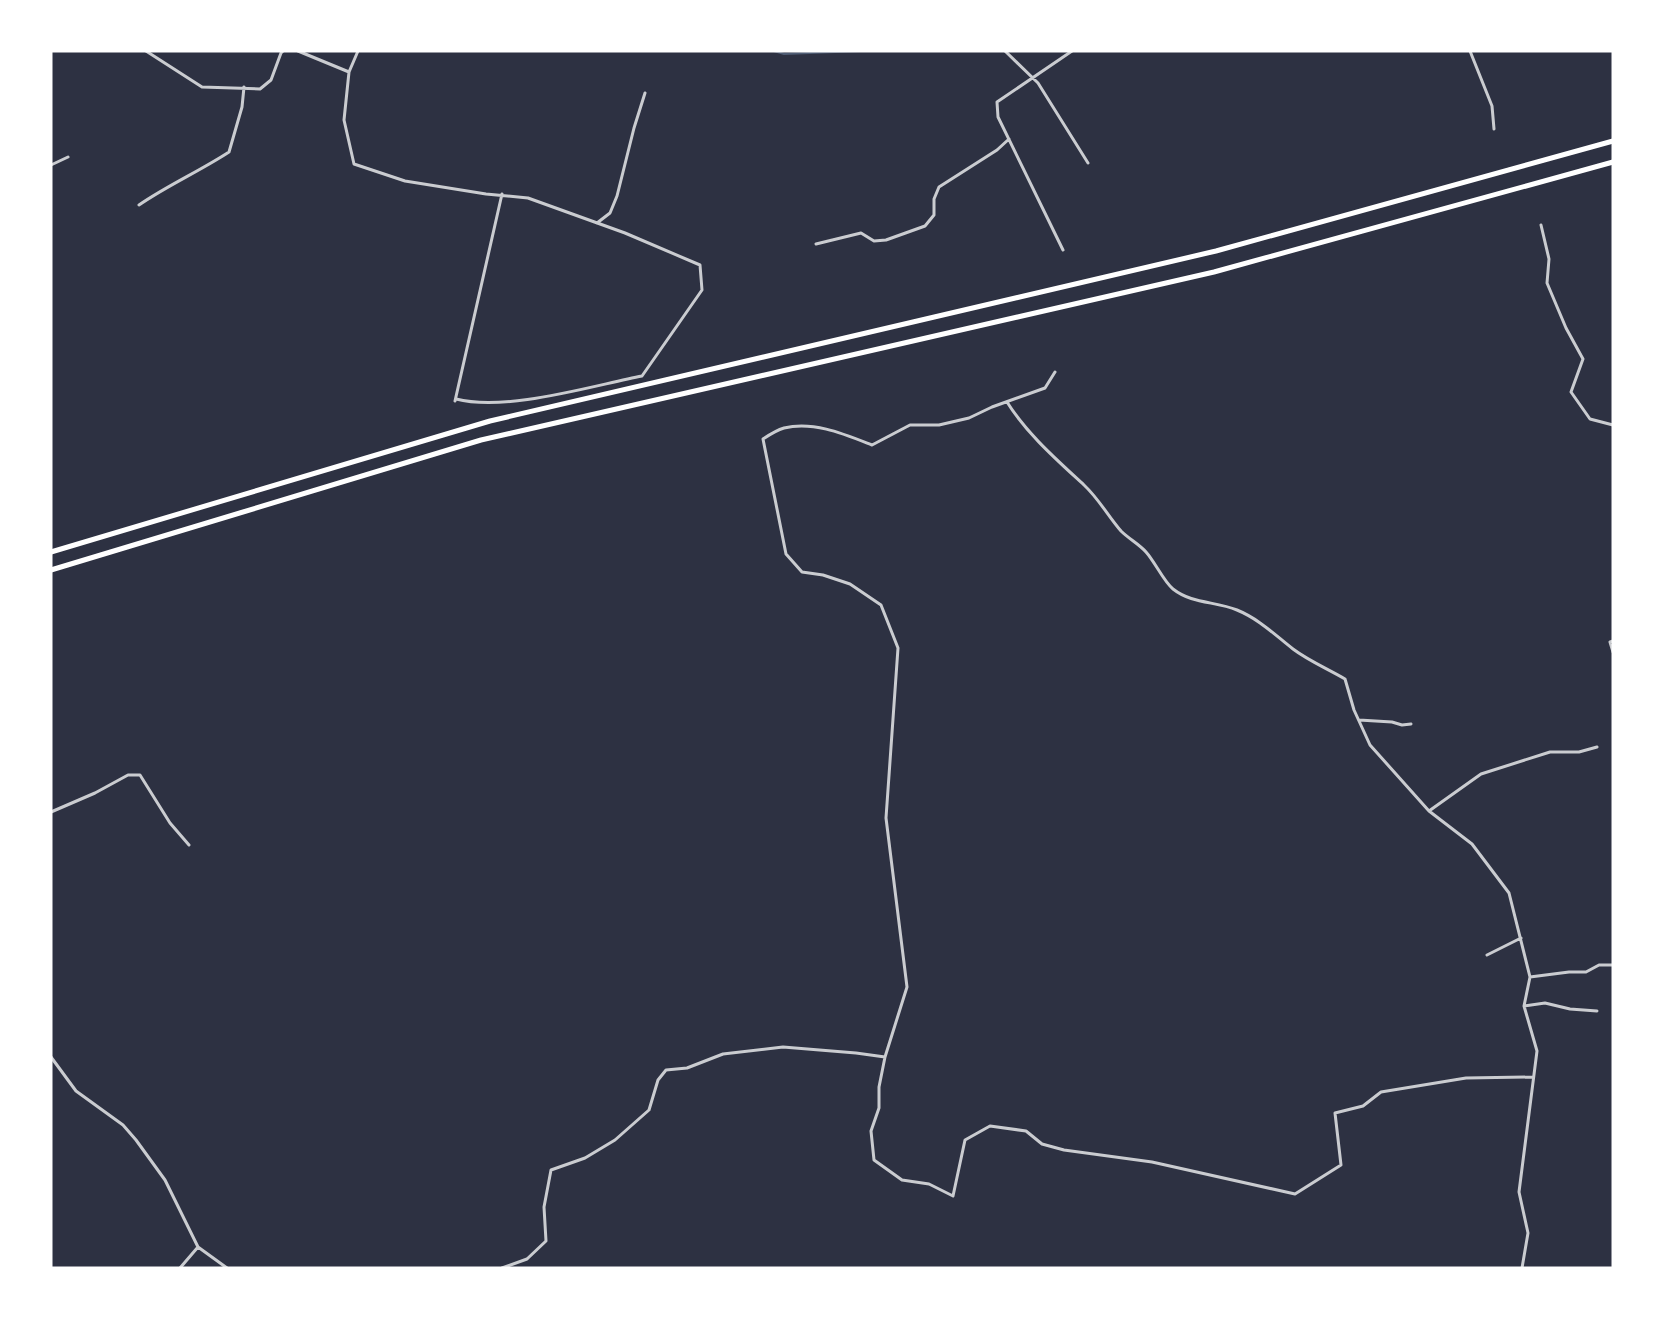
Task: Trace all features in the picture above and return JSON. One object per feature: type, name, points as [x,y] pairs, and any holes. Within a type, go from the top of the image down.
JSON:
[{"type":"highway","points":[[51,552],[490,421],[1216,251],[1613,141]]},
{"type":"highway","points":[[51,570],[481,440],[1214,272],[1613,162]]},
{"type":"street","points":[[146,51],[202,87],[260,89],[271,80],[280,53],[284,51]]},
{"type":"street","points":[[298,51],[349,72]]},
{"type":"street","points":[[358,51],[349,72],[344,120],[354,164],[405,181],[486,194],[502,194],[528,198],[700,265],[702,290],[642,376],[564,393],[500,403],[456,400],[502,194]]},
{"type":"street","points":[[1005,51],[1033,78],[1088,163]]},
{"type":"street","points":[[1063,250],[998,117],[997,102],[1072,51]]},
{"type":"street","points":[[1470,51],[1492,106],[1494,129]]},
{"type":"street","points":[[139,205],[167,186],[230,152],[242,107],[244,87]]},
{"type":"street","points":[[597,223],[610,213],[617,196],[645,93]]},
{"type":"street","points":[[816,244],[861,233],[874,241],[886,240],[925,226],[934,215],[934,199],[939,188],[997,150],[1009,139]]},
{"type":"street","points":[[51,165],[68,157]]},
{"type":"street","points":[[1541,225],[1549,259],[1546,283],[1566,328],[1584,359],[1571,392],[1590,418],[1613,425]]},
{"type":"street","points":[[1055,372],[1045,388],[969,418],[939,424],[910,425],[872,445],[829,429],[803,426],[783,429],[762,439],[786,554],[802,572],[824,575],[849,584],[881,605],[898,648],[886,819],[907,987],[885,1057],[879,1087],[879,1108],[871,1131],[874,1160],[903,1180],[929,1184],[953,1196],[965,1140],[990,1126],[1026,1131],[1042,1144],[1064,1150],[1152,1162],[1295,1194],[1341,1165],[1335,1113],[1363,1106],[1381,1092],[1466,1078],[1533,1077]]},
{"type":"street","points":[[1007,402],[1014,413],[1068,472],[1098,499],[1108,516],[1126,536],[1144,550],[1159,568],[1170,587],[1184,597],[1201,603],[1236,610],[1271,629],[1294,650],[1345,679],[1370,745],[1429,811],[1472,844],[1509,893],[1530,977],[1524,1006],[1537,1051],[1519,1192],[1528,1233],[1522,1268]]},
{"type":"street","points":[[1613,641],[1610,642],[1613,652]]},
{"type":"street","points":[[1359,720],[1411,724]]},
{"type":"street","points":[[1429,811],[1481,774],[1550,752],[1579,752],[1597,747]]},
{"type":"street","points":[[51,812],[95,793],[128,775],[140,775],[170,823],[189,845]]},
{"type":"street","points":[[1487,955],[1521,938]]},
{"type":"street","points":[[1530,977],[1586,972],[1599,965],[1613,964]]},
{"type":"street","points":[[1524,1006],[1545,1003],[1570,1009],[1582,1008],[1597,1011]]},
{"type":"street","points":[[502,1268],[526,1259],[546,1241],[544,1207],[551,1170],[585,1158],[615,1140],[649,1110],[658,1080],[666,1070],[687,1068],[723,1054],[783,1047],[885,1057]]},
{"type":"street","points":[[51,1057],[76,1091],[123,1125],[136,1140],[165,1180],[198,1247],[227,1268]]},
{"type":"street","points":[[180,1268],[198,1247]]},
{"type":"waterway","points":[[774,51],[784,54],[861,51]]}]
